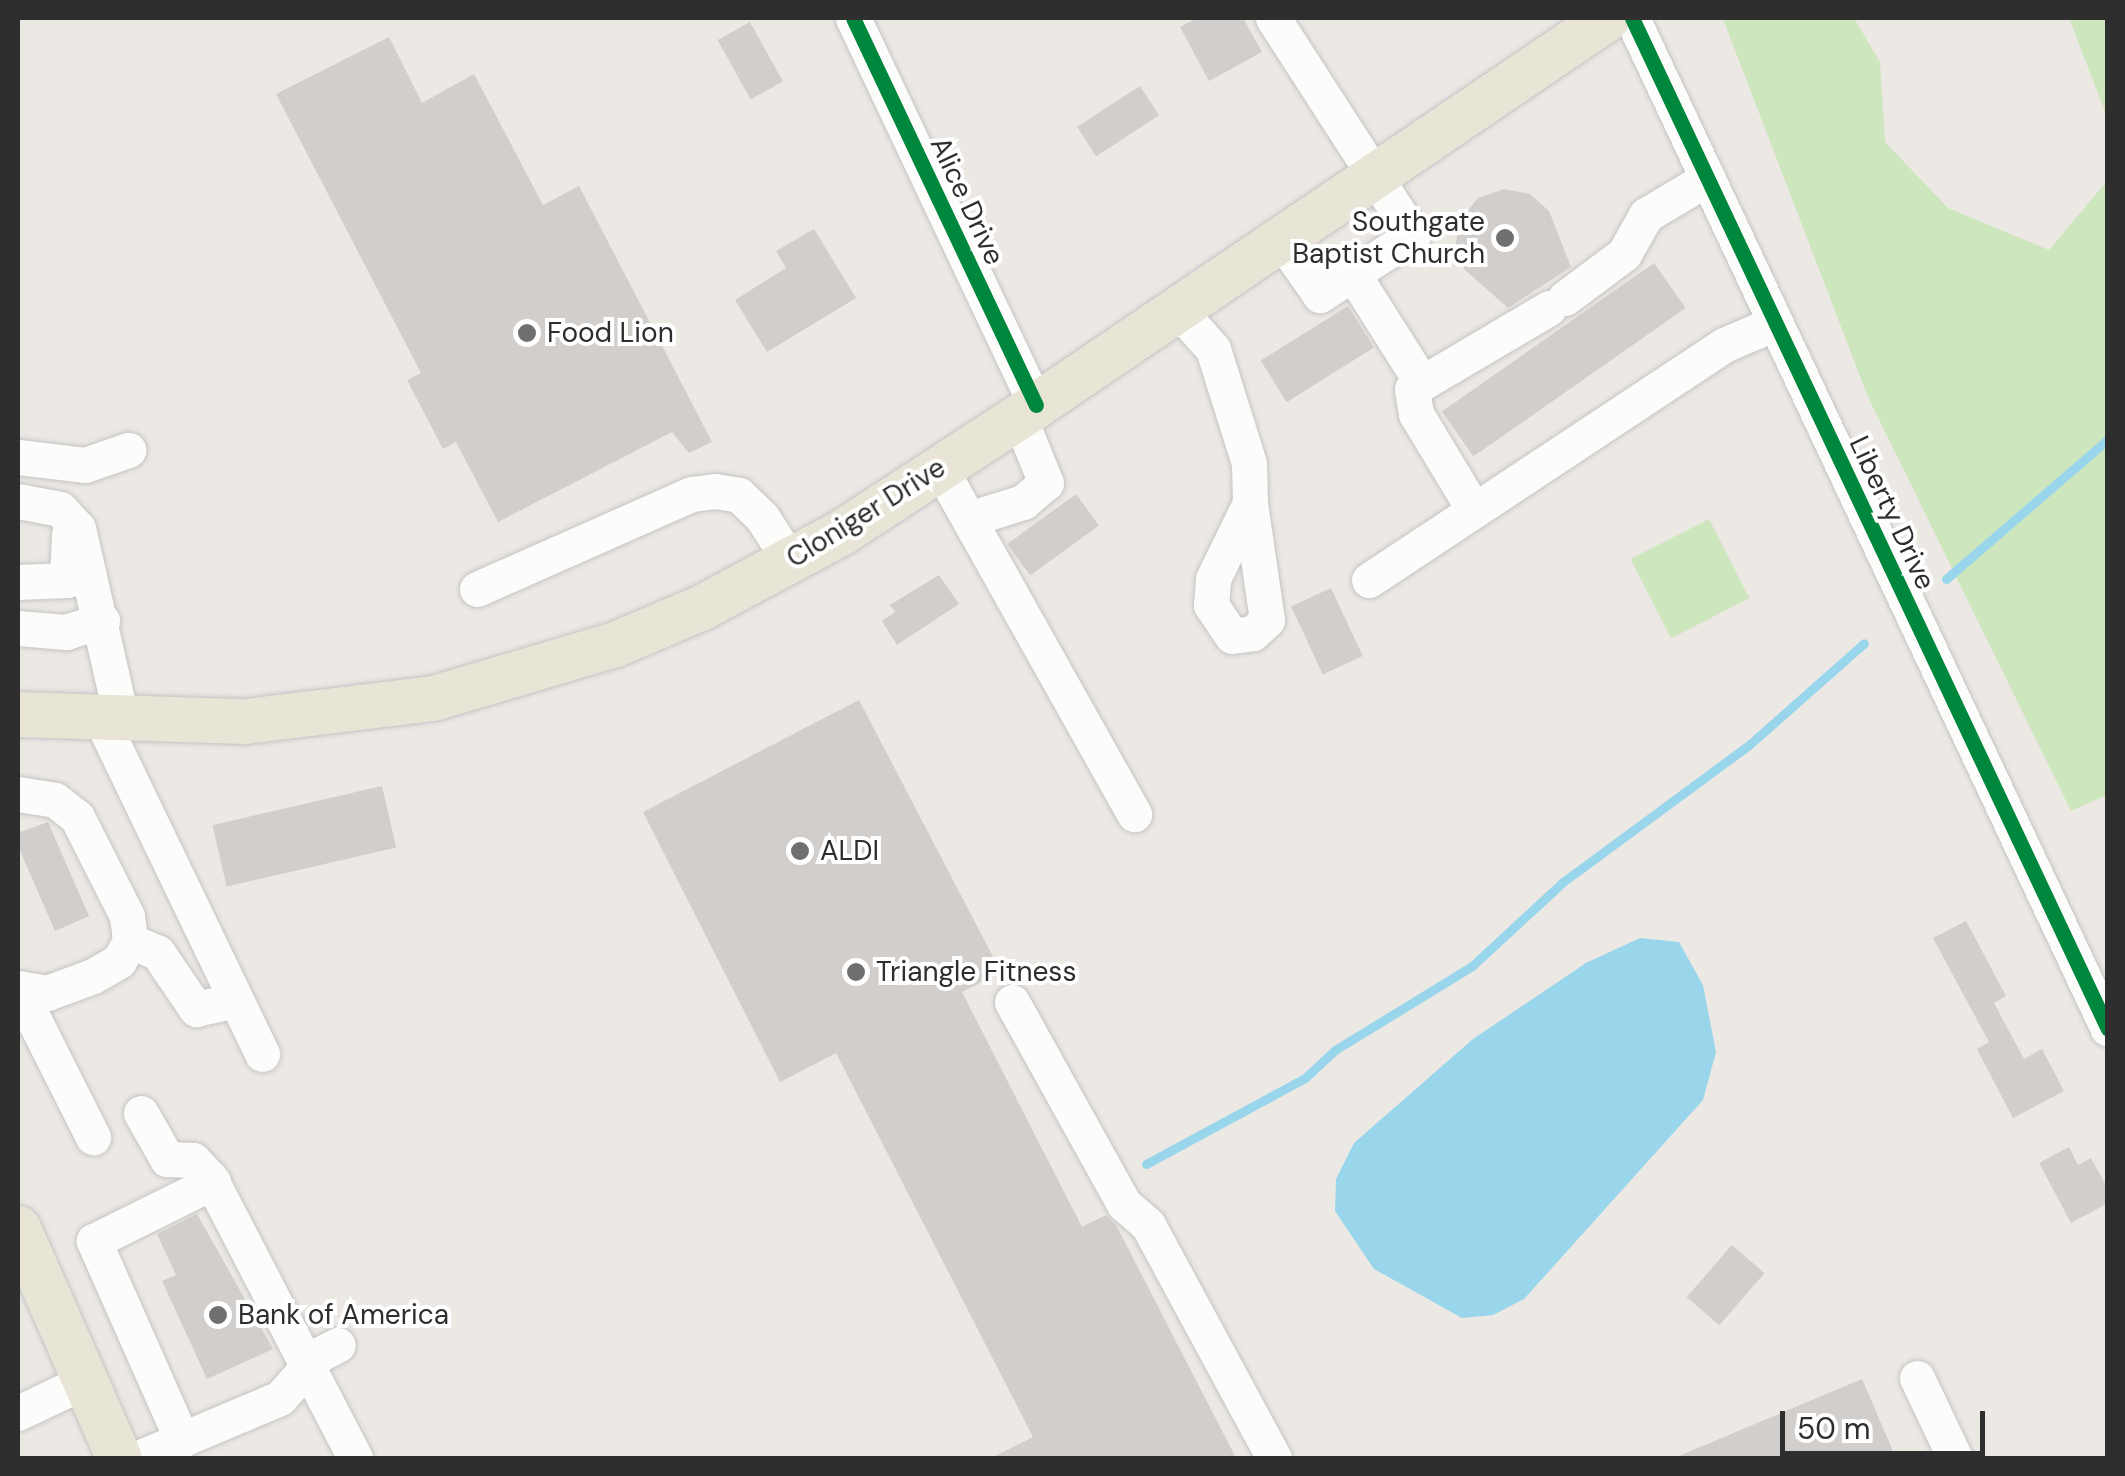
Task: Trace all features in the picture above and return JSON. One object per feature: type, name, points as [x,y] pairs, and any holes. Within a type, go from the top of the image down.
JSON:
[{"type":"main road","name":"Cloniger Drive","points":[[18,714],[245,722],[434,698],[616,644],[790,560],[940,468],[1179,311],[1608,18]]},
{"type":"main road","points":[[18,1228],[119,1458]]},
{"type":"street","name":"Alice Drive","points":[[852,18],[1028,411],[1046,483],[1023,502],[969,519]]},
{"type":"street","points":[[1272,18],[1412,235],[1320,296],[1282,241]]},
{"type":"street","name":"Liberty Drive","points":[[1632,18],[2108,1029]]},
{"type":"street","points":[[1474,510],[1416,414],[1412,390],[1557,303],[1624,254],[1646,216],[1708,178]]},
{"type":"street","points":[[1353,274],[1422,383]]},
{"type":"street","points":[[1179,311],[1213,349],[1229,386],[1250,463],[1250,503]]},
{"type":"street","points":[[1369,580],[1724,345],[1775,323]]},
{"type":"street","points":[[18,457],[85,465],[128,450]]},
{"type":"street","points":[[940,468],[1134,814]]},
{"type":"street","points":[[477,589],[676,500],[715,491],[739,496],[762,517],[790,560]]},
{"type":"street","points":[[18,501],[60,509],[78,528],[102,620],[110,717],[262,1054]]},
{"type":"street","points":[[18,510],[54,519],[74,544],[67,580],[18,582]]},
{"type":"street","points":[[18,628],[66,632],[102,620]]},
{"type":"street","points":[[18,794],[55,800],[76,817],[127,916],[130,940],[119,961],[93,976],[47,993],[18,989]]},
{"type":"street","points":[[130,940],[158,952],[196,1009],[236,1000]]},
{"type":"street","points":[[18,989],[93,1138]]},
{"type":"street","points":[[1012,1002],[1124,1204],[1148,1225],[1274,1458]]},
{"type":"street","points":[[141,1114],[166,1159],[194,1160],[213,1182],[355,1458]]},
{"type":"street","points":[[194,1444],[94,1241],[213,1182]]},
{"type":"street","points":[[138,1458],[194,1444],[280,1398],[308,1368],[338,1345]]},
{"type":"street","points":[[1917,1378],[1956,1458]]},
{"type":"street","points":[[18,1413],[85,1381]]},
{"type":"green space","points":[[1854,18],[1880,62],[1885,142],[1948,208],[2049,250],[2107,181],[2107,795],[2071,811],[1868,397],[1723,19]]},
{"type":"green space","points":[[2069,18],[2107,18],[2107,117]]},
{"type":"green space","points":[[1709,519],[1749,598],[1671,638],[1631,559]]},
{"type":"water","points":[[1640,938],[1679,942],[1703,985],[1716,1052],[1703,1100],[1524,1299],[1493,1315],[1462,1318],[1374,1269],[1335,1211],[1336,1179],[1354,1143],[1473,1039],[1586,963]]},
{"type":"building","points":[[1197,18],[1243,18],[1262,52],[1209,81],[1180,27]]},
{"type":"building","points":[[750,22],[783,81],[751,99],[718,40]]},
{"type":"building","name":"Food Lion","points":[[389,37],[422,103],[474,74],[543,205],[579,186],[712,442],[689,453],[672,432],[498,522],[456,442],[443,449],[407,380],[421,373],[276,94]]},
{"type":"building","points":[[1140,86],[1159,115],[1096,156],[1077,127]]},
{"type":"building","points":[[1504,189],[1530,194],[1549,211],[1571,267],[1508,308],[1464,269],[1455,246],[1461,218],[1478,198]]},
{"type":"building","points":[[814,229],[856,298],[767,352],[735,300],[786,268],[776,251]]},
{"type":"building","points":[[1654,263],[1686,308],[1473,457],[1442,412]]},
{"type":"building","points":[[1348,306],[1374,348],[1287,402],[1261,361]]},
{"type":"building","points":[[1076,494],[1099,526],[1030,576],[1007,544]]},
{"type":"building","points":[[939,575],[959,604],[897,645],[882,621],[895,612],[890,605]]},
{"type":"building","points":[[1331,588],[1363,656],[1323,675],[1291,607]]},
{"type":"building","points":[[859,700],[1001,972],[962,992],[1082,1227],[1106,1215],[1116,1225],[1236,1458],[991,1458],[1033,1437],[836,1053],[780,1082],[643,812]]},
{"type":"building","points":[[382,786],[396,847],[227,887],[212,825]]},
{"type":"building","points":[[48,822],[89,916],[55,931],[18,846],[18,833]]},
{"type":"building","points":[[1966,921],[2006,996],[1994,1003],[2024,1059],[2042,1049],[2064,1091],[2013,1118],[1977,1049],[1989,1042],[1933,938]]},
{"type":"building","points":[[2069,1147],[2078,1165],[2091,1158],[2108,1189],[2108,1203],[2071,1223],[2039,1163]]},
{"type":"building","name":"Bank of America","points":[[197,1214],[273,1349],[207,1379],[162,1281],[176,1275],[157,1234]]},
{"type":"building","points":[[1732,1245],[1764,1273],[1719,1325],[1687,1297]]},
{"type":"building","points":[[1862,1379],[1896,1458],[1674,1458]]},
{"type":"waterway","points":[[1946,579],[2108,439]]},
{"type":"waterway","points":[[1146,1164],[1305,1078],[1335,1050],[1472,966],[1563,882],[1750,744],[1864,643]]},
{"type":"cycle path","points":[[853,18],[1036,405]]},
{"type":"cycle path","points":[[1632,18],[2108,1029]]},
{"type":"place","name":"Southgate Baptist Church","points":[[1505,238]]},
{"type":"place","name":"Food Lion","points":[[527,333]]},
{"type":"place","name":"ALDI","points":[[800,851]]},
{"type":"place","name":"Triangle Fitness","points":[[856,972]]},
{"type":"place","name":"Bank of America","points":[[218,1315]]}]
